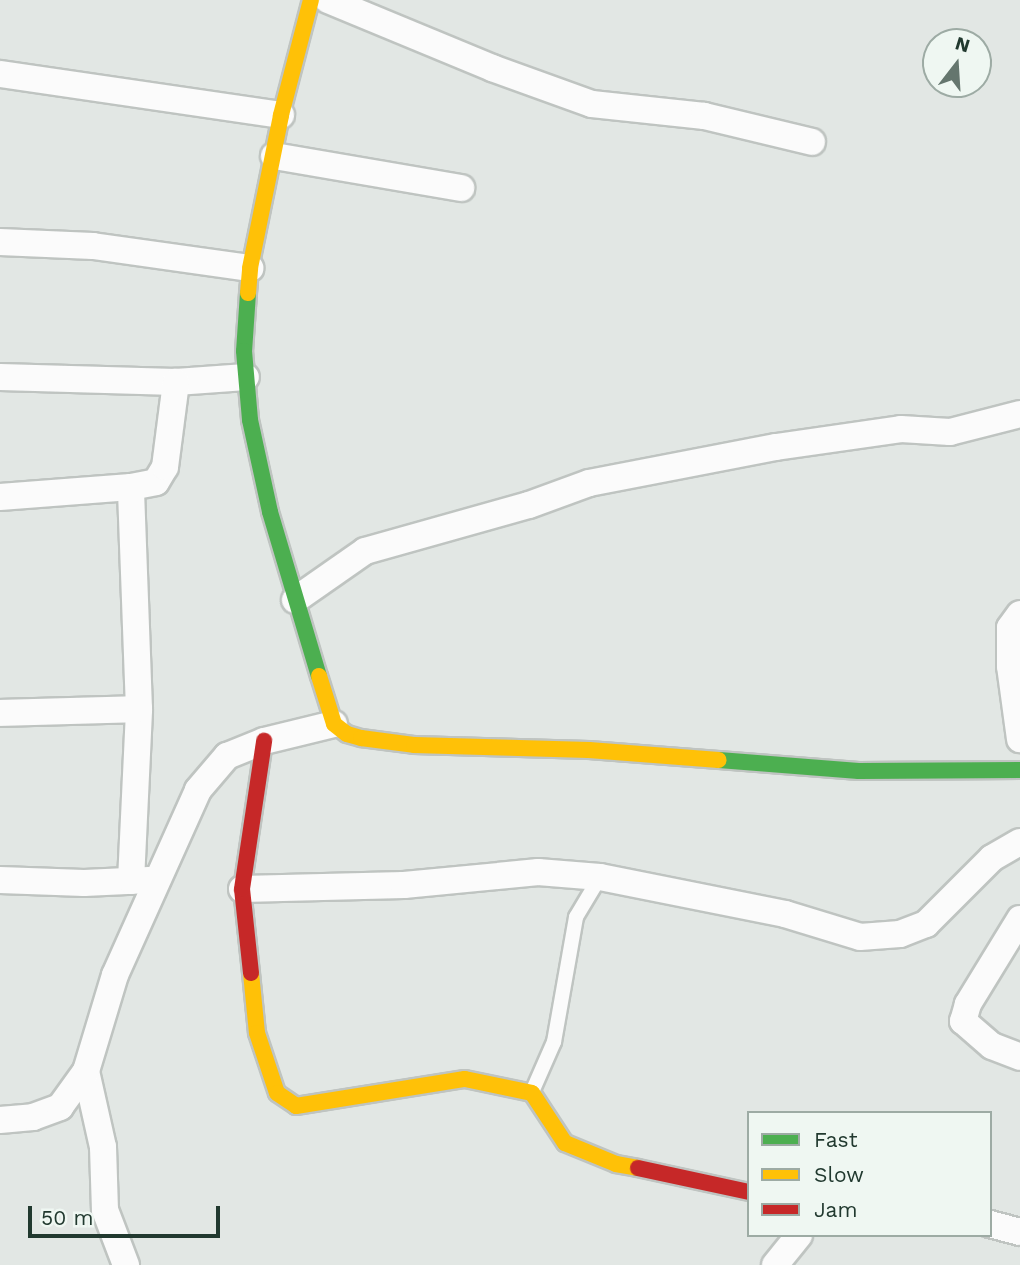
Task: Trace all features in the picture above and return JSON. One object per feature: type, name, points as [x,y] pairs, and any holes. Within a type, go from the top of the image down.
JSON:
[{"type":"street","points":[[311,0],[281,115],[250,268],[244,351],[250,420],[270,512],[334,724],[347,734],[361,738],[414,745],[589,750],[859,771],[1020,770]]},
{"type":"street","points":[[328,0],[492,68],[592,104],[704,116],[812,142]]},
{"type":"street","points":[[0,74],[281,115]]},
{"type":"street","points":[[274,156],[461,188]]},
{"type":"street","points":[[0,242],[93,246],[250,268]]},
{"type":"street","points":[[0,377],[176,382],[246,377]]},
{"type":"street","points":[[0,497],[131,487],[156,482],[165,467],[176,382]]},
{"type":"street","points":[[295,600],[365,551],[529,505],[589,483],[776,447],[901,429],[950,432],[1020,414]]},
{"type":"street","points":[[131,487],[143,881]]},
{"type":"street","points":[[1020,614],[1010,628],[1010,666],[1020,739]]},
{"type":"street","points":[[0,713],[138,709]]},
{"type":"street","points":[[0,1120],[33,1117],[60,1107],[86,1071],[143,881],[198,790],[228,756],[264,741],[334,724]]},
{"type":"street","points":[[264,741],[242,889],[257,1033],[277,1093],[296,1106],[465,1079],[531,1093],[565,1143],[616,1164],[691,1177],[747,1191]]},
{"type":"street","points":[[242,889],[404,885],[538,872],[600,877],[785,914],[860,937],[900,934],[926,924],[992,858],[1020,842]]},
{"type":"street","points":[[0,880],[84,883],[143,881]]},
{"type":"street","points":[[1018,928],[968,1004],[963,1021],[992,1046],[1020,1057]]},
{"type":"street","points":[[86,1071],[103,1147],[105,1210],[126,1265]]},
{"type":"street","points":[[992,1225],[1020,1233]]},
{"type":"street","points":[[775,1265],[797,1237]]},
{"type":"lane","points":[[531,1093],[554,1042],[576,917],[600,877]]},
{"type":"traffic: fast","points":[[248,293],[244,351],[250,420],[270,512],[319,676]]},
{"type":"traffic: fast","points":[[719,760],[859,771],[1020,770]]},
{"type":"traffic: slow","points":[[248,293],[250,268],[281,115],[311,0]]},
{"type":"traffic: slow","points":[[319,676],[334,724],[347,734],[361,738],[414,745],[589,750],[719,760]]},
{"type":"traffic: slow","points":[[251,973],[257,1033],[277,1093],[296,1106],[465,1079],[532,1093],[565,1143],[616,1164],[638,1168]]},
{"type":"traffic: jam","points":[[251,973],[242,889],[264,741]]},
{"type":"traffic: jam","points":[[638,1168],[747,1192]]}]
